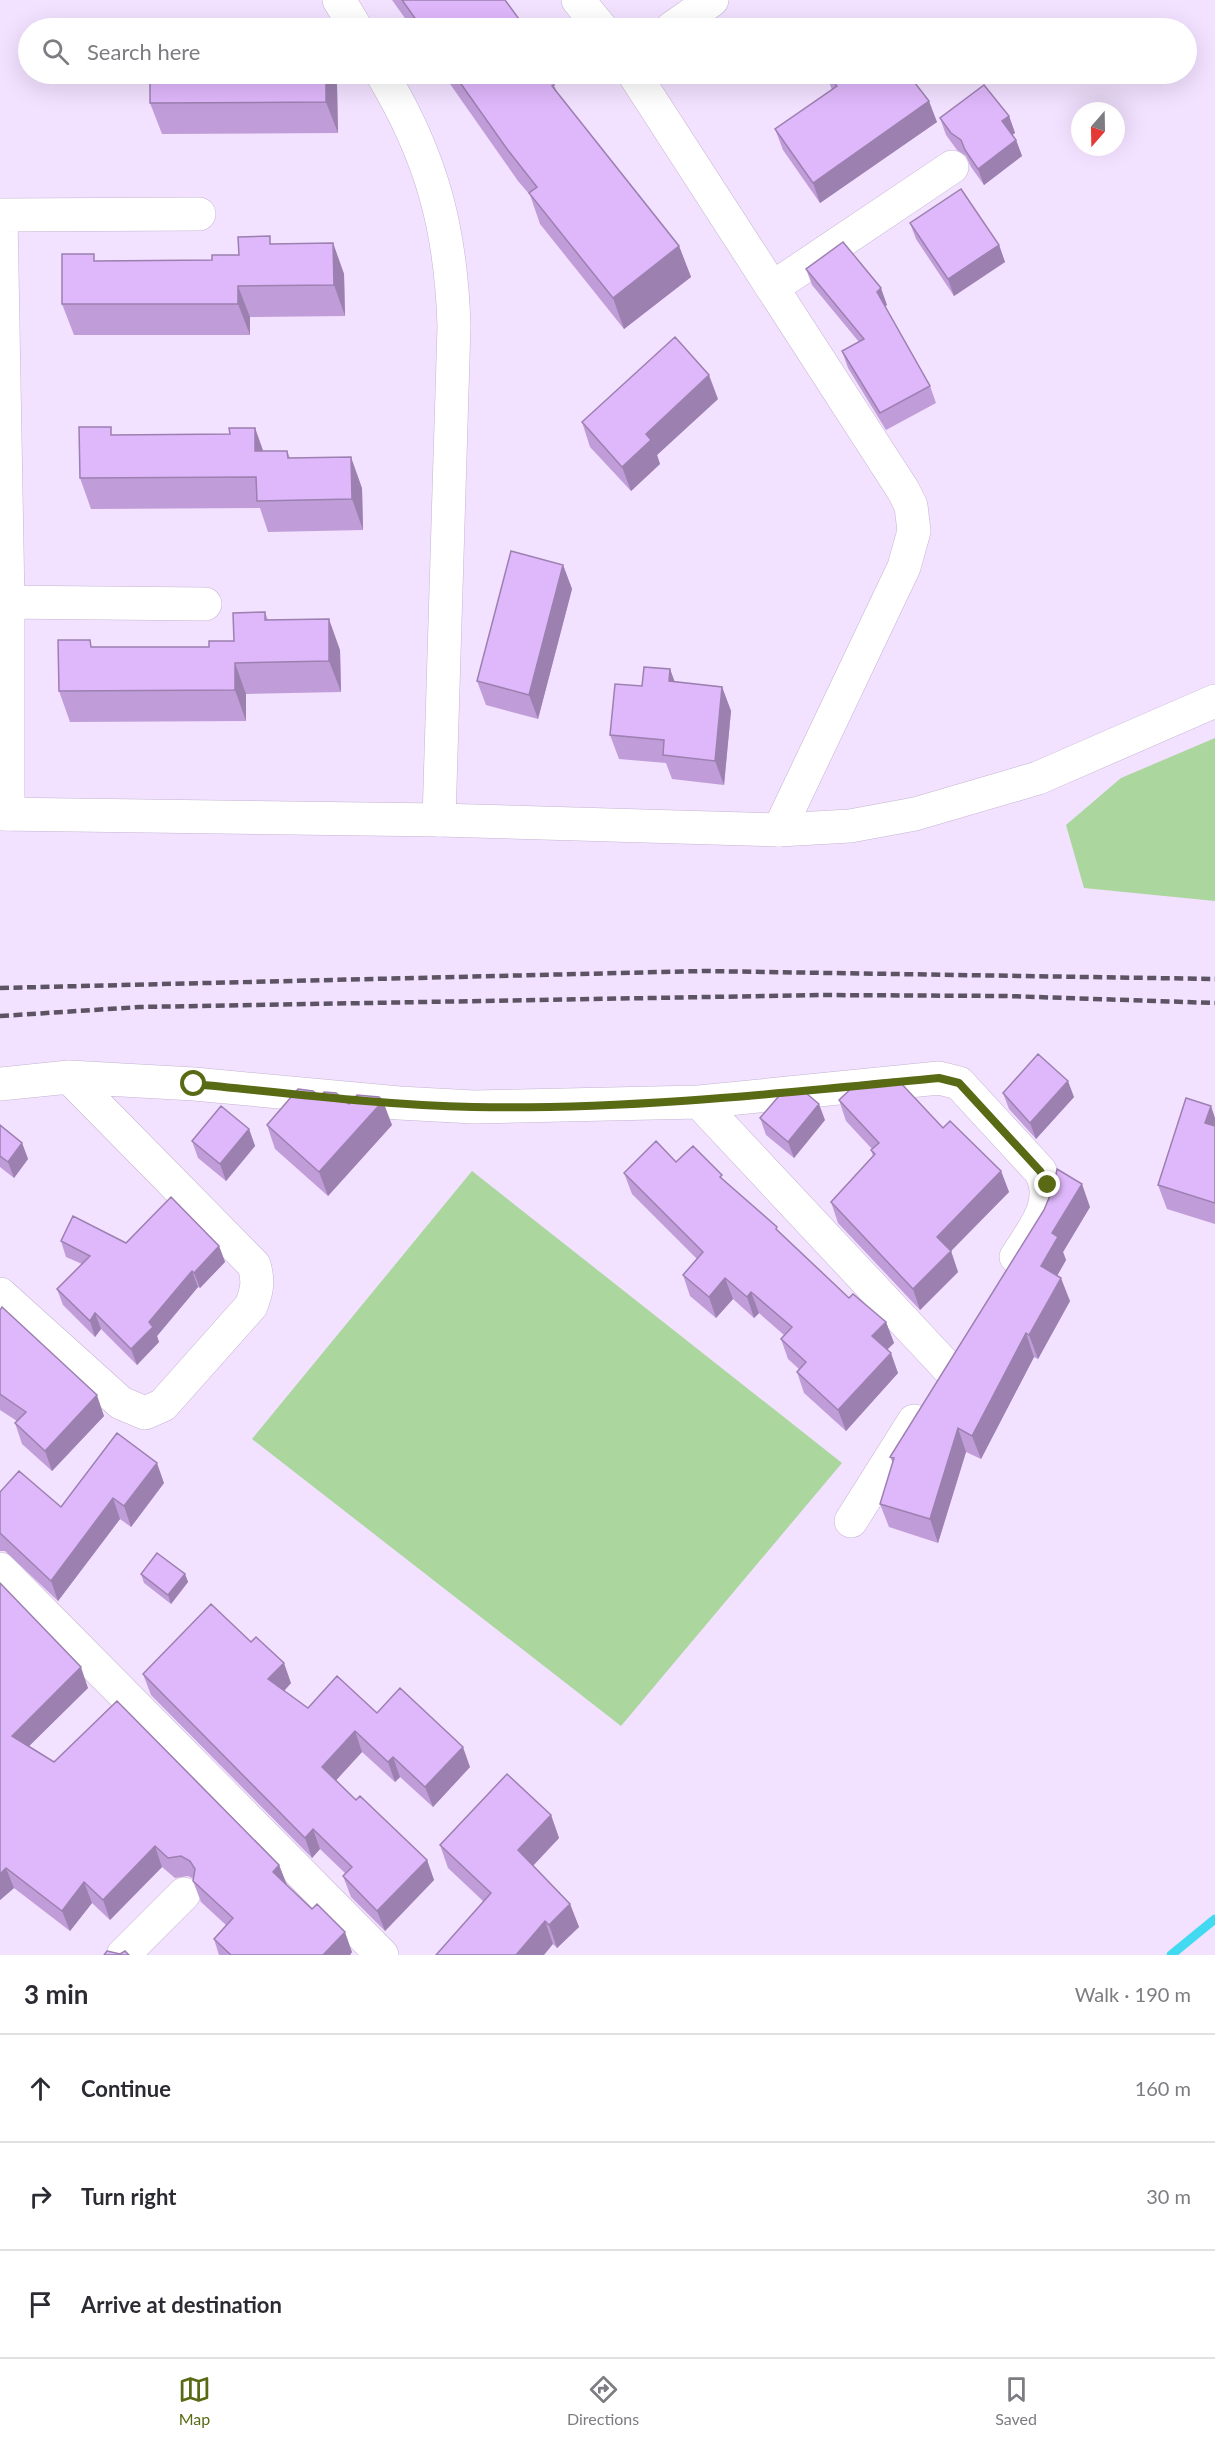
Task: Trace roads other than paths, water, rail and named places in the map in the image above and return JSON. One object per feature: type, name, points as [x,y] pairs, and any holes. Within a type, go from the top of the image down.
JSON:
[{"type":"street","points":[[339,0],[350,18]]},
{"type":"street","points":[[578,0],[592,18]]},
{"type":"street","points":[[686,18],[712,0]]},
{"type":"street","points":[[387,84],[420,148],[440,202],[453,282],[451,434],[439,820]]},
{"type":"street","points":[[640,84],[903,490],[911,506],[915,531],[911,548],[892,596],[779,830]]},
{"type":"street","points":[[772,288],[952,167]]},
{"type":"street","points":[[199,214],[0,215],[4,814],[439,820],[779,830],[850,826],[915,814],[1038,778],[1215,701]]},
{"type":"street","points":[[4,602],[205,604]]},
{"type":"street","points":[[0,1293],[105,1389],[131,1409],[145,1413],[163,1405],[250,1306],[257,1292],[258,1278],[254,1265],[69,1077]]},
{"type":"street","points":[[0,1084],[69,1077],[194,1084],[399,1103],[474,1107],[699,1102],[939,1078],[959,1083],[1040,1171],[1048,1185],[1046,1202],[1037,1223],[1001,1281]]},
{"type":"street","points":[[699,1102],[947,1367]]},
{"type":"street","points":[[852,1521],[965,1338]]},
{"type":"street","points":[[0,1569],[382,1955]]},
{"type":"street","points":[[123,1955],[184,1894]]},
{"type":"waterway","points":[[1171,1955],[1215,1919]]},
{"type":"railway","points":[[0,988],[703,971],[1215,979]]},
{"type":"railway","points":[[0,1016],[140,1007],[821,995],[1007,996],[1215,1003]]}]
